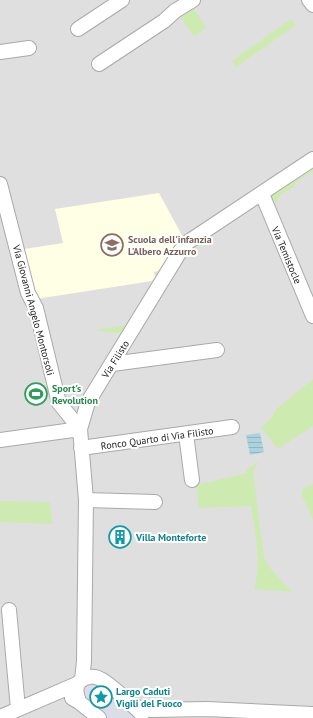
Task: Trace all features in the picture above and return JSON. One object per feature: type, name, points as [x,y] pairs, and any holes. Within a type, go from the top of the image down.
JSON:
[{"type":"street","points":[[78,29],[122,0]]},
{"type":"street","points":[[99,64],[193,0]]},
{"type":"street","points":[[309,0],[313,5]]},
{"type":"street","points":[[0,52],[29,48]]},
{"type":"street","name":"Via Filisto","points":[[79,702],[76,694],[84,661],[86,500],[80,429],[88,402],[181,250],[188,242],[313,159]]},
{"type":"street","name":"Via Giovanni Angelo Montorsoli","points":[[0,184],[3,208],[28,293],[36,308],[59,403],[80,429]]},
{"type":"street","name":"Via Temistocle","points":[[262,194],[313,316]]},
{"type":"street","points":[[112,364],[217,350]]},
{"type":"street","name":"Ronco Quarto di Via Filisto","points":[[81,448],[232,427]]},
{"type":"street","points":[[0,440],[80,429]]},
{"type":"street","points":[[186,434],[192,480]]},
{"type":"street","points":[[86,500],[154,502]]},
{"type":"street","points":[[9,610],[18,709]]},
{"type":"street","points":[[84,661],[147,718]]},
{"type":"street","points":[[0,717],[54,694],[85,678],[96,676],[105,681]]},
{"type":"street","points":[[54,694],[62,695],[79,702],[99,718]]},
{"type":"street","points":[[135,708],[152,710],[207,709],[313,714]]},
{"type":"street","points":[[174,718],[207,709]]},
{"type":"shaded area","points":[[0,0],[313,0],[313,718],[0,718]]},
{"type":"shaded area","name":"Scuola dell'infanzia L'Albero Azzurro","points":[[159,193],[183,237],[158,271],[154,272],[155,277],[152,281],[36,299],[24,249],[63,243],[55,209]]},
{"type":"shaded area","name":"Largo Caduti Vigili del Fuoco","points":[[96,676],[147,718],[99,718],[77,687]]},
{"type":"green space","points":[[192,5],[206,28],[194,37],[178,13]]},
{"type":"green space","points":[[291,19],[296,25],[236,67],[232,61]]},
{"type":"green space","points":[[313,168],[313,172],[296,182],[294,187],[281,194],[275,205],[271,197],[273,194]]},
{"type":"green space","points":[[128,325],[121,333],[93,330]]},
{"type":"green space","points":[[313,379],[313,426],[278,449],[261,428],[273,416],[275,410]]},
{"type":"green space","points":[[259,461],[253,472],[264,558],[270,568],[292,592],[254,589],[258,558],[251,506],[199,508],[196,485],[247,473],[246,470]]},
{"type":"green space","points":[[313,484],[313,519],[302,496],[302,491],[304,488]]},
{"type":"green space","points":[[0,501],[50,502],[52,524],[0,522]]},
{"type":"water","points":[[260,433],[264,452],[250,455],[246,435]]},
{"type":"place","name":"Scuola dell'infanzia L'Albero Azzurro","points":[[112,245]]},
{"type":"place","name":"Sport's Revolution","points":[[36,394]]},
{"type":"place","name":"Villa Monteforte","points":[[120,537]]},
{"type":"place","name":"Largo Caduti Vigili del Fuoco","points":[[101,697]]}]
